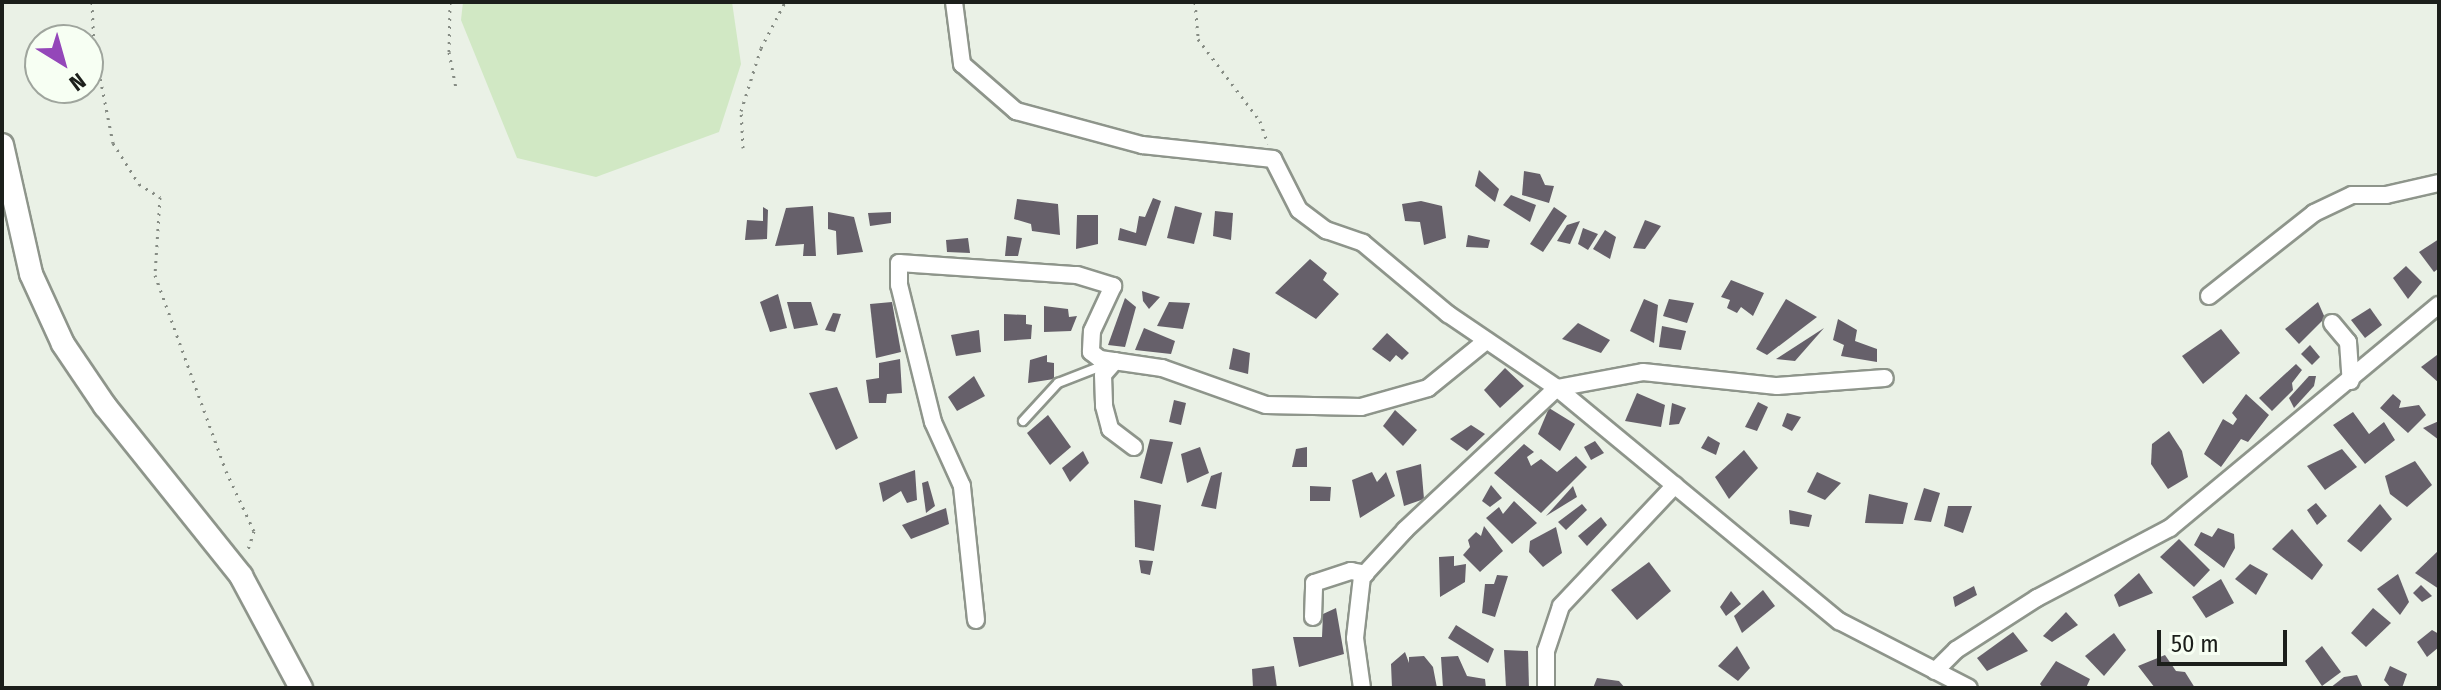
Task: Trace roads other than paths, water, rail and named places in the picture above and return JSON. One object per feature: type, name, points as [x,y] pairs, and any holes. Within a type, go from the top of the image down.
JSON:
[{"type":"main road","points":[[2,145],[27,262],[63,344],[105,406],[241,576],[301,688]]},
{"type":"street","points":[[954,2],[962,64],[1016,111],[1142,145],[1273,159],[1299,210],[1326,230],[1363,243],[1486,341],[1557,388],[1839,621],[1969,688]]},
{"type":"street","points":[[2209,296],[2314,213],[2352,195],[2386,195],[2439,183]]},
{"type":"street","points":[[976,620],[962,486],[933,422],[899,285],[899,263],[1077,275],[1113,286],[1092,331],[1091,352],[1115,361],[1162,368],[1266,405],[1361,407],[1428,388],[1486,341]]},
{"type":"street","points":[[1935,671],[1956,650],[2037,598],[2170,528],[2439,305]]},
{"type":"street","points":[[2332,323],[2348,342],[2351,381]]},
{"type":"street","points":[[1115,361],[1103,375],[1104,406],[1110,429],[1134,447]]},
{"type":"street","points":[[1362,688],[1355,638],[1366,574],[1405,530],[1557,388],[1643,372],[1777,386],[1885,378]]},
{"type":"street","points":[[1546,688],[1546,651],[1561,606],[1675,485]]},
{"type":"street","points":[[1313,617],[1314,583],[1351,571],[1366,574]]},
{"type":"lane","points":[[1023,421],[1058,383],[1115,361]]}]
